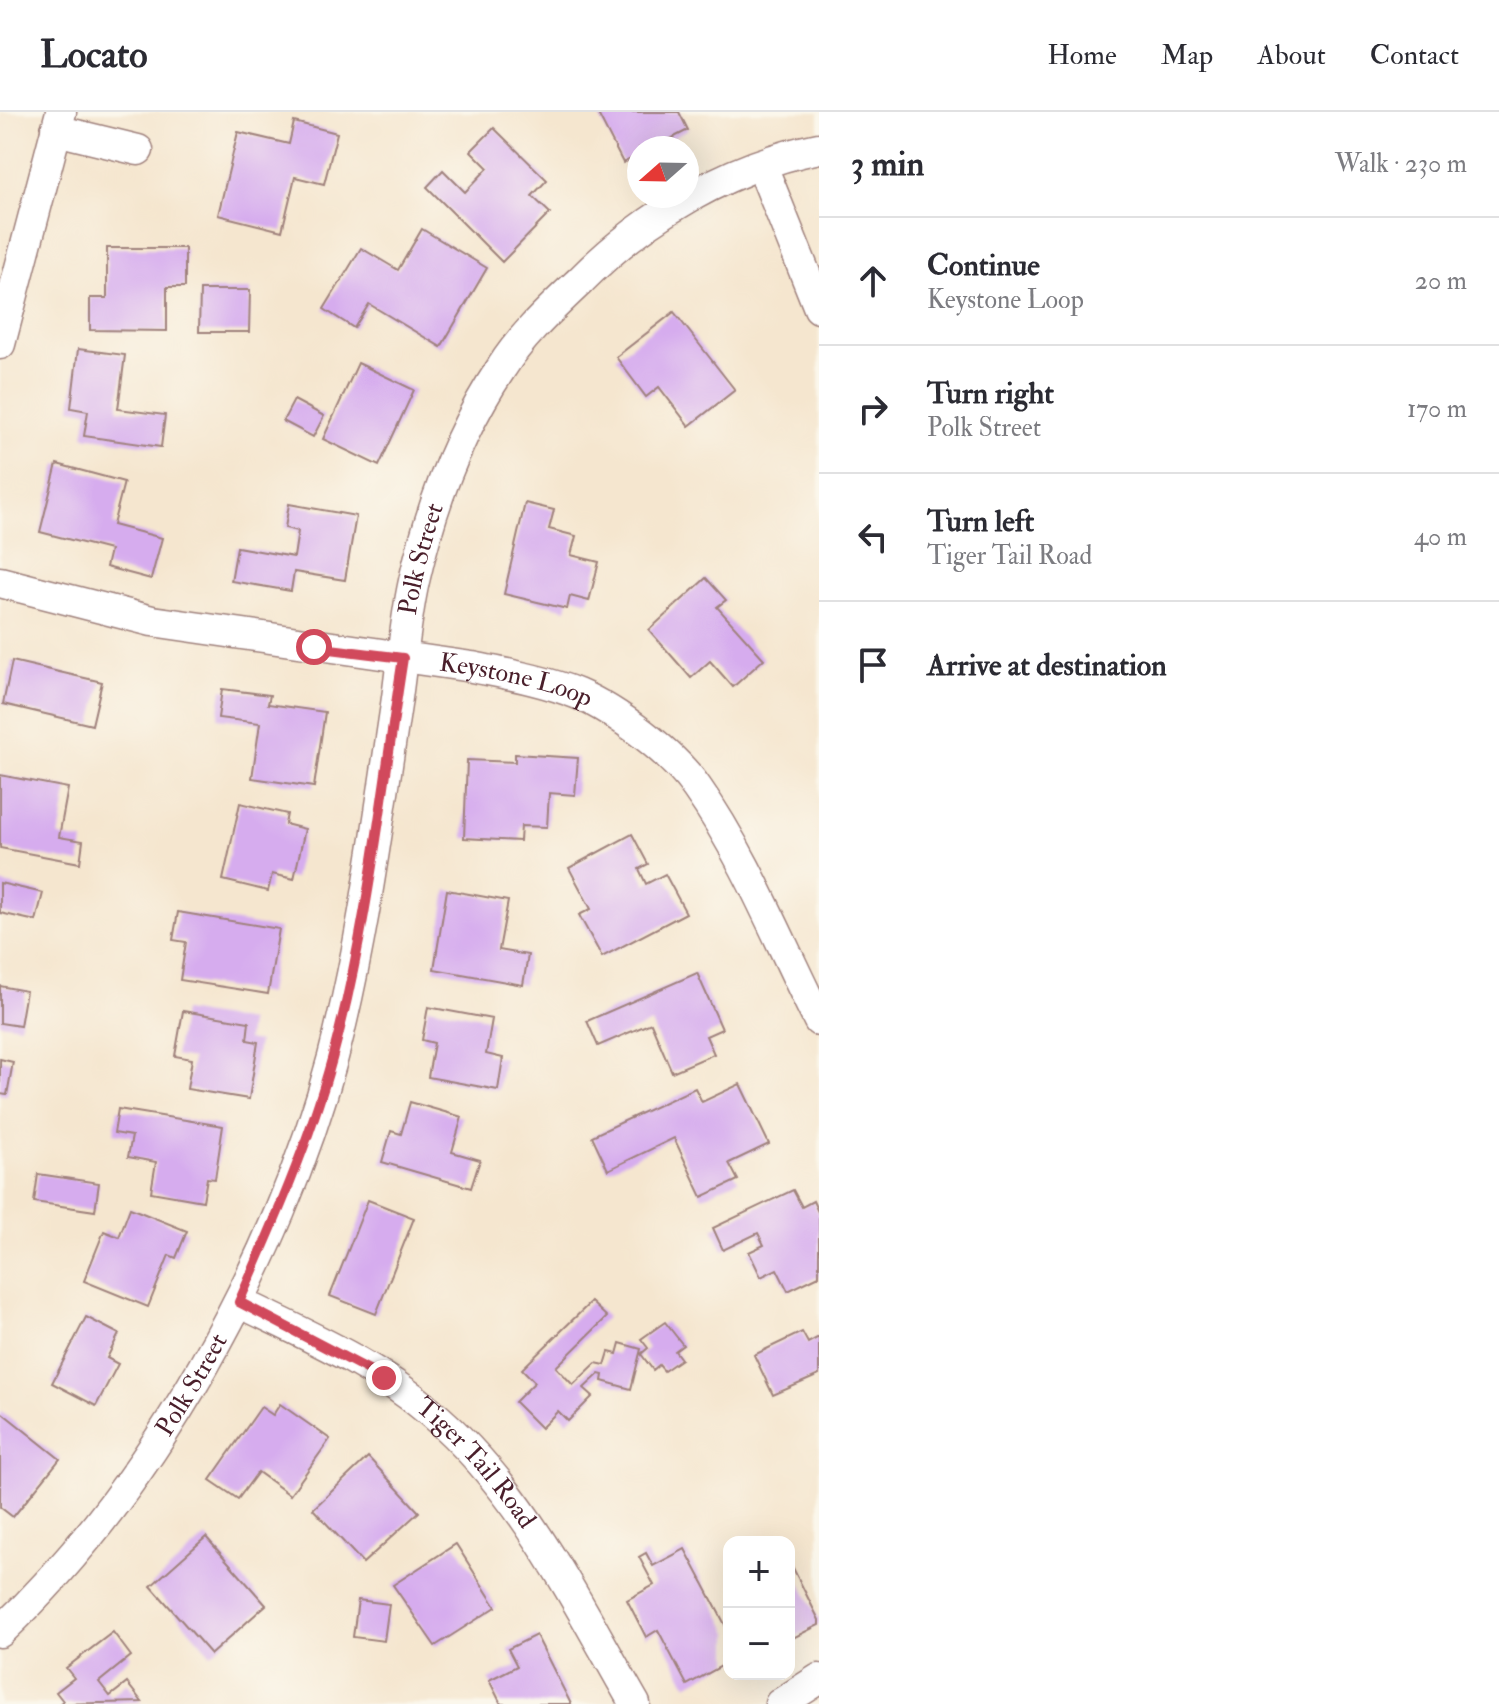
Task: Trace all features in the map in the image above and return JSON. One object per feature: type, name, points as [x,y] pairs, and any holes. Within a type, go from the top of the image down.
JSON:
[{"type":"street","points":[[0,344],[59,121],[138,150]]},
{"type":"street","name":"Polk Street","points":[[0,1632],[112,1505],[176,1412],[239,1302],[291,1183],[332,1059],[361,931],[413,586],[431,515],[467,427],[503,364],[550,310],[631,233],[720,182],[819,148]]},
{"type":"street","points":[[762,166],[819,308]]},
{"type":"street","name":"Keystone Loop","points":[[0,582],[152,621],[520,676],[580,695],[648,738],[696,786],[723,830],[819,1021]]},
{"type":"street","name":"Tiger Tail Road","points":[[239,1302],[384,1378],[429,1411],[496,1477],[544,1546],[635,1704]]},
{"type":"street","points":[[780,1704],[819,1679]]},
{"type":"building","points":[[597,112],[679,112],[688,130],[676,136],[627,136],[627,161],[623,163]]},
{"type":"building","points":[[294,122],[337,133],[324,184],[295,177],[282,231],[218,215],[238,132],[289,144]]},
{"type":"building","points":[[494,128],[547,180],[532,196],[550,213],[502,262],[427,187],[443,170],[465,192],[488,168],[471,151]]},
{"type":"building","points":[[422,229],[487,268],[441,347],[369,304],[354,328],[324,309],[361,248],[398,270]]},
{"type":"building","points":[[107,248],[185,248],[185,287],[167,287],[167,331],[90,330],[90,298],[107,298]]},
{"type":"building","points":[[200,290],[250,290],[249,332],[199,332]]},
{"type":"building","points":[[674,312],[735,390],[689,426],[659,387],[646,397],[616,357]]},
{"type":"building","points":[[78,349],[125,355],[118,409],[165,415],[161,447],[84,436],[88,411],[71,408]]},
{"type":"building","points":[[358,363],[414,390],[379,466],[323,439]]},
{"type":"building","points":[[294,400],[324,416],[313,437],[283,421]]},
{"type":"building","points":[[57,464],[124,482],[113,525],[162,538],[151,579],[106,567],[110,550],[40,532]]},
{"type":"building","points":[[525,503],[554,510],[549,529],[576,536],[571,555],[599,562],[589,601],[570,596],[567,609],[504,594]]},
{"type":"building","points":[[289,504],[356,516],[345,580],[294,572],[291,591],[231,581],[237,547],[294,557],[298,531],[285,528]]},
{"type":"building","points":[[706,578],[726,600],[717,607],[764,659],[733,687],[710,661],[691,678],[649,630]]},
{"type":"building","points":[[12,661],[102,682],[92,725],[3,704]]},
{"type":"building","points":[[222,689],[270,695],[268,704],[325,712],[314,787],[252,778],[260,723],[218,718]]},
{"type":"building","points":[[515,754],[578,758],[575,795],[549,793],[547,827],[521,826],[520,841],[464,838],[467,760],[515,762]]},
{"type":"building","points":[[0,775],[68,788],[59,837],[83,841],[80,863],[0,848]]},
{"type":"building","points":[[240,803],[287,814],[285,824],[305,829],[294,879],[272,874],[268,891],[223,880]]},
{"type":"building","points":[[632,834],[648,864],[639,869],[646,884],[665,874],[686,913],[602,957],[579,915],[591,909],[569,868]]},
{"type":"building","points":[[0,883],[43,893],[36,921],[0,913]]},
{"type":"building","points":[[447,890],[508,901],[499,950],[528,955],[523,985],[434,969]]},
{"type":"building","points":[[178,912],[279,929],[268,994],[180,980],[186,942],[173,940]]},
{"type":"building","points":[[697,973],[722,1029],[706,1036],[714,1054],[672,1072],[651,1023],[598,1046],[587,1021]]},
{"type":"building","points":[[0,986],[26,991],[20,1026],[0,1023]]},
{"type":"building","points":[[428,1007],[492,1019],[486,1054],[503,1058],[498,1090],[428,1077],[434,1043],[422,1040]]},
{"type":"building","points":[[183,1011],[249,1022],[247,1040],[258,1042],[249,1099],[187,1089],[192,1059],[175,1056]]},
{"type":"building","points":[[0,1059],[13,1062],[7,1095],[0,1094]]},
{"type":"building","points":[[740,1084],[769,1144],[729,1163],[738,1180],[702,1197],[674,1138],[608,1170],[592,1136],[695,1088],[702,1102]]},
{"type":"building","points":[[410,1102],[462,1117],[452,1152],[480,1160],[471,1188],[382,1162],[391,1131],[401,1134]]},
{"type":"building","points":[[118,1109],[223,1126],[215,1179],[207,1178],[203,1201],[151,1192],[156,1162],[128,1157],[132,1136],[114,1133]]},
{"type":"building","points":[[38,1174],[99,1183],[95,1211],[34,1202]]},
{"type":"building","points":[[793,1190],[802,1207],[813,1201],[819,1214],[819,1276],[788,1291],[777,1269],[761,1277],[749,1252],[764,1245],[758,1233],[723,1250],[713,1228]]},
{"type":"building","points":[[368,1200],[414,1218],[376,1314],[330,1296]]},
{"type":"building","points":[[130,1208],[187,1231],[176,1258],[169,1255],[148,1307],[84,1281],[104,1231],[119,1237]]},
{"type":"building","points":[[591,1302],[607,1317],[556,1367],[573,1385],[596,1363],[605,1365],[609,1352],[617,1354],[620,1343],[641,1349],[631,1389],[602,1381],[603,1375],[599,1374],[584,1388],[593,1396],[568,1421],[558,1411],[541,1428],[515,1402],[535,1382],[522,1369]]},
{"type":"building","points":[[86,1317],[119,1334],[107,1358],[118,1364],[96,1406],[52,1383]]},
{"type":"building","points":[[665,1322],[683,1345],[675,1351],[681,1359],[664,1371],[659,1365],[653,1370],[641,1354],[648,1348],[641,1339]]},
{"type":"building","points":[[802,1332],[808,1343],[819,1337],[819,1375],[773,1395],[754,1355]]},
{"type":"building","points":[[280,1404],[330,1439],[290,1495],[258,1472],[238,1499],[210,1480],[261,1407],[273,1415]]},
{"type":"building","points":[[0,1411],[60,1459],[13,1517],[0,1507]]},
{"type":"building","points":[[368,1457],[419,1512],[363,1563],[313,1509]]},
{"type":"building","points":[[206,1537],[266,1605],[211,1654],[151,1586]]},
{"type":"building","points":[[456,1544],[496,1607],[435,1646],[393,1585]]},
{"type":"building","points":[[685,1549],[723,1621],[723,1665],[687,1685],[658,1630],[646,1637],[627,1600],[654,1585],[639,1557],[646,1553],[653,1566]]},
{"type":"building","points":[[795,1572],[819,1620],[819,1625],[795,1637]]},
{"type":"building","points":[[358,1600],[389,1604],[384,1641],[353,1637]]},
{"type":"building","points":[[113,1632],[131,1656],[99,1682],[110,1696],[127,1683],[142,1702],[59,1704],[63,1701],[56,1692],[74,1678],[66,1668]]},
{"type":"building","points":[[536,1635],[571,1704],[501,1704],[489,1680],[517,1666],[508,1649]]},
{"type":"route","points":[[314,647],[403,658],[361,931],[332,1059],[291,1183],[239,1302],[384,1378]]}]
